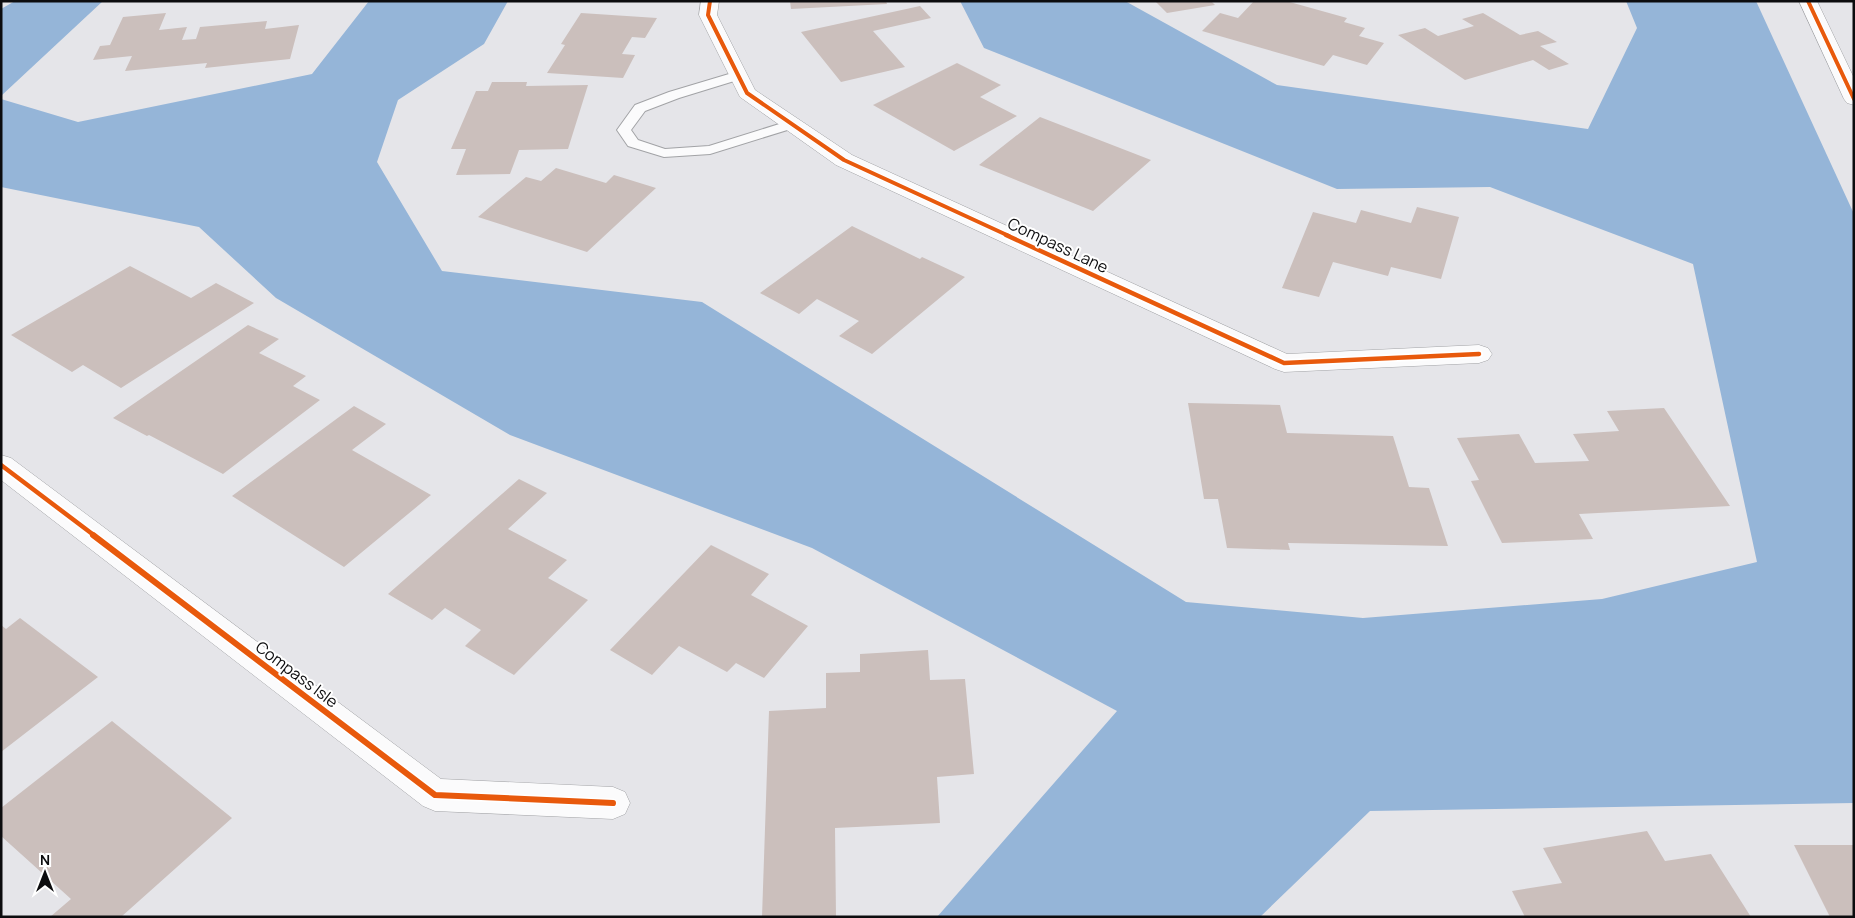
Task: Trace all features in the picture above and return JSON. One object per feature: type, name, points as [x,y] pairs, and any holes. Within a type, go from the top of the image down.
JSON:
[{"type":"street","name":"Compass Lane","points":[[710,1],[708,15],[747,93],[844,160],[1284,363],[1479,354]]},
{"type":"street","points":[[1808,1],[1854,99]]},
{"type":"street","name":"Compass Isle","points":[[1,465],[435,795],[613,803]]},
{"type":"lane","points":[[738,75],[640,108],[624,130],[633,143],[664,153],[710,150],[792,124]]},
{"type":"water","points":[[15,1],[103,1],[1,96],[1,9]]},
{"type":"water","points":[[369,1],[508,1],[484,44],[398,100],[377,162],[442,271],[702,302],[1186,602],[1363,618],[1602,599],[1757,562],[1693,264],[1490,187],[1337,189],[984,48],[960,1],[1125,1],[1277,85],[1588,129],[1637,28],[1626,1],[1756,1],[1854,214],[1854,803],[1370,811],[1260,917],[937,917],[1117,711],[812,548],[510,435],[276,298],[199,227],[1,187],[1,99],[78,122],[312,74]]},
{"type":"building","points":[[790,1],[886,1],[887,4],[791,9]]},
{"type":"building","points":[[1155,1],[1211,1],[1215,5],[1167,13]]},
{"type":"building","points":[[1254,1],[1286,1],[1347,18],[1344,22],[1365,28],[1359,36],[1384,43],[1367,65],[1333,55],[1324,66],[1202,31],[1220,13],[1238,18]]},
{"type":"building","points":[[920,6],[931,18],[873,31],[905,67],[841,82],[801,32]]},
{"type":"building","points":[[166,13],[159,30],[187,27],[182,40],[196,39],[200,27],[267,21],[265,29],[299,25],[290,59],[205,68],[207,63],[125,71],[132,56],[93,60],[100,46],[110,45],[123,17]]},
{"type":"building","points":[[581,13],[657,18],[645,38],[632,37],[622,54],[635,55],[623,78],[547,73],[565,45],[561,44]]},
{"type":"building","points":[[1483,13],[1520,35],[1538,31],[1557,42],[1540,46],[1569,64],[1549,70],[1533,60],[1465,80],[1398,35],[1425,28],[1438,36],[1474,26],[1462,19]]},
{"type":"building","points":[[957,63],[1001,85],[980,97],[1017,116],[954,151],[873,105]]},
{"type":"building","points":[[492,82],[527,82],[526,86],[588,85],[568,149],[519,150],[510,174],[456,175],[466,149],[451,149],[476,91],[488,91]]},
{"type":"building","points":[[1040,117],[1151,160],[1093,211],[979,165]]},
{"type":"building","points":[[556,168],[606,183],[614,175],[656,188],[587,252],[478,217],[526,177],[541,181]]},
{"type":"building","points":[[1417,207],[1459,217],[1441,279],[1391,267],[1388,276],[1333,262],[1319,297],[1282,288],[1313,212],[1356,223],[1361,210],[1411,223]]},
{"type":"building","points":[[852,226],[920,259],[922,257],[965,277],[872,354],[839,336],[859,321],[817,299],[799,314],[760,293]]},
{"type":"building","points":[[130,266],[191,298],[216,283],[254,303],[121,388],[83,365],[72,372],[11,335]]},
{"type":"building","points":[[248,325],[279,339],[259,353],[306,376],[293,386],[320,400],[223,474],[113,418]]},
{"type":"building","points":[[1188,403],[1280,405],[1287,433],[1393,436],[1409,487],[1429,488],[1448,546],[1288,543],[1290,550],[1227,548],[1218,499],[1204,499]]},
{"type":"building","points":[[354,406],[386,424],[352,450],[431,495],[344,567],[232,496]]},
{"type":"building","points":[[1664,408],[1730,506],[1579,514],[1593,539],[1502,543],[1471,481],[1479,480],[1457,438],[1519,434],[1535,463],[1589,461],[1573,434],[1619,431],[1607,411]]},
{"type":"building","points":[[519,479],[547,493],[508,529],[567,560],[548,578],[588,600],[514,675],[465,646],[481,630],[445,608],[432,620],[388,594]]},
{"type":"building","points":[[711,545],[769,574],[751,595],[808,626],[764,678],[736,663],[727,672],[679,646],[652,675],[610,650]]},
{"type":"building","points":[[20,618],[98,677],[1,752],[1,625],[6,629]]},
{"type":"building","points":[[928,650],[930,680],[965,679],[974,774],[937,777],[940,823],[835,828],[836,917],[762,917],[769,711],[826,708],[826,673],[860,672],[860,654]]},
{"type":"building","points":[[112,721],[232,818],[121,917],[50,917],[71,899],[1,836],[1,808]]},
{"type":"building","points":[[1647,831],[1665,861],[1711,854],[1751,917],[1525,917],[1512,891],[1562,883],[1543,848]]},
{"type":"building","points":[[1794,845],[1854,845],[1854,917],[1830,917]]},
{"type":"cycle path","points":[[710,1],[708,15],[747,93],[844,160],[1284,363],[1479,354]]},
{"type":"cycle path","points":[[1808,1],[1854,99]]},
{"type":"cycle path","points":[[1,465],[435,795],[613,803]]}]
